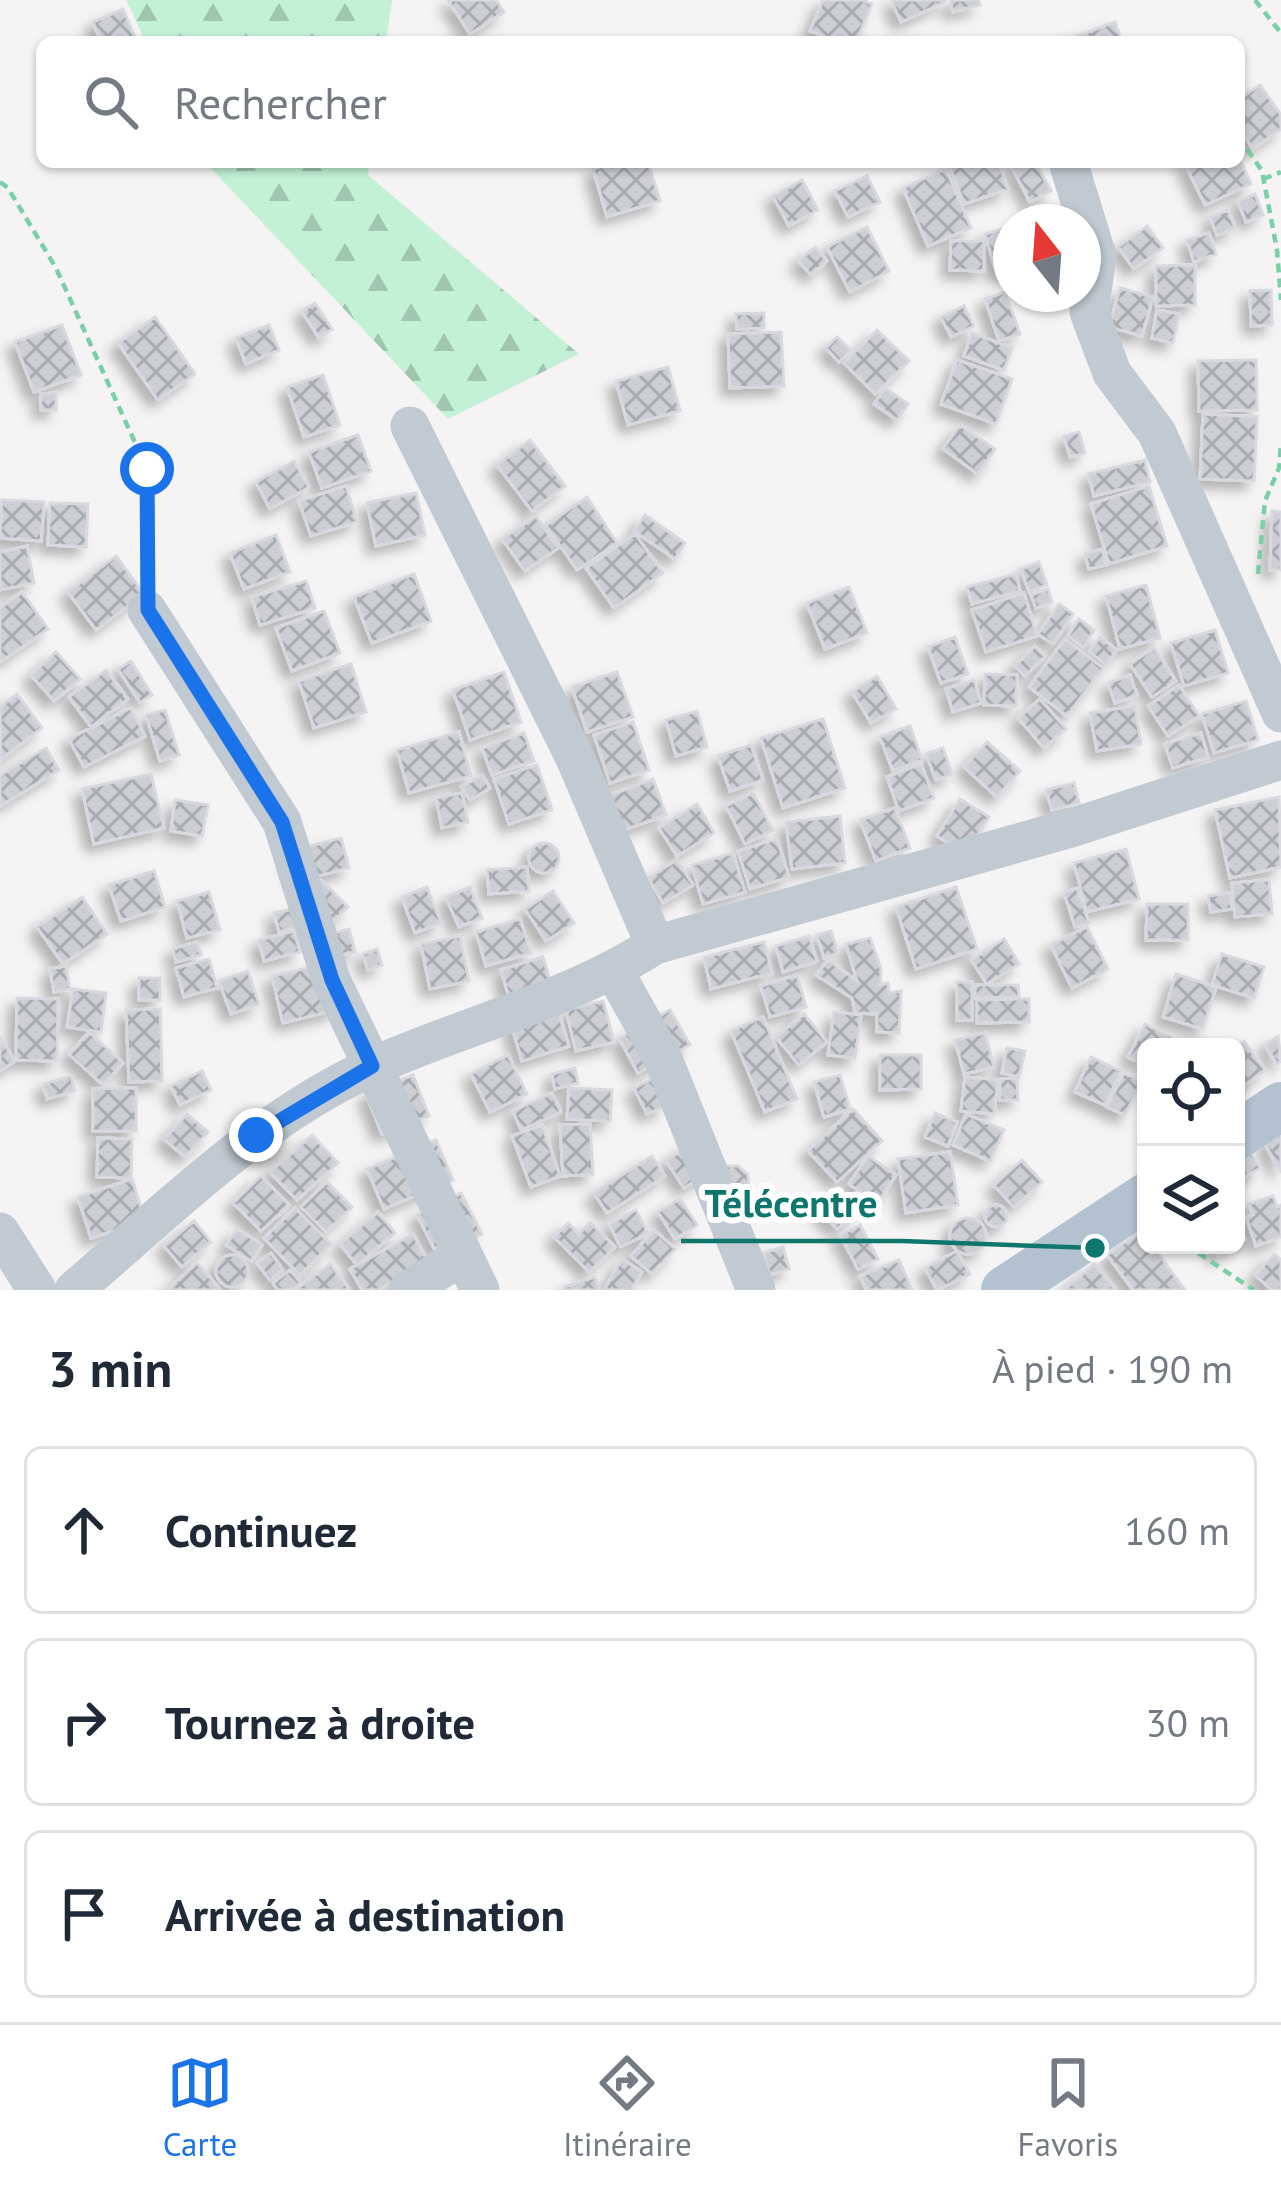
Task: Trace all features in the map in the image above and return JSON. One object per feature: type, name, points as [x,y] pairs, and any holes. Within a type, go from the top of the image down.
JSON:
[{"type":"main road","points":[[1245,1130],[1281,1106]]},
{"type":"main road","points":[[1005,1290],[1137,1203]]},
{"type":"street","points":[[1070,168],[1096,256],[1089,312],[1112,373],[1157,433],[1281,713]]},
{"type":"street","points":[[410,426],[575,758],[655,945]]},
{"type":"street","points":[[148,610],[282,822],[332,980],[471,1273],[408,1290]]},
{"type":"street","points":[[74,1290],[256,1135],[372,1066],[614,971],[655,945],[1072,828],[1281,760]]},
{"type":"street","points":[[614,971],[663,1059],[756,1290]]},
{"type":"street","points":[[0,1232],[37,1290]]},
{"type":"path","points":[[1255,0],[1281,33]]},
{"type":"path","points":[[1245,147],[1263,178],[1281,300]]},
{"type":"path","points":[[1263,178],[1281,172]]},
{"type":"path","points":[[0,182],[56,268],[147,469],[148,610]]},
{"type":"path","points":[[1256,595],[1265,501],[1279,468],[1281,444]]},
{"type":"path","points":[[1199,1254],[1253,1290]]},
{"type":"green space","points":[[126,0],[392,0],[387,36],[143,36]]},
{"type":"green space","points":[[211,168],[369,168],[368,175],[579,354],[448,419]]},
{"type":"building","points":[[448,0],[496,0],[504,12],[470,34]]},
{"type":"building","points":[[823,0],[872,4],[859,36],[823,36],[810,31]]},
{"type":"building","points":[[891,0],[945,0],[945,2],[901,22]]},
{"type":"building","points":[[950,0],[978,0],[980,5],[953,12]]},
{"type":"building","points":[[123,9],[134,36],[99,36],[93,22]]},
{"type":"building","points":[[1115,22],[1120,36],[1077,36]]},
{"type":"building","points":[[1260,85],[1281,115],[1281,129],[1253,149],[1245,137],[1245,95]]},
{"type":"building","points":[[650,168],[660,201],[607,217],[593,169]]},
{"type":"building","points":[[950,168],[1000,168],[1008,189],[964,204]]},
{"type":"building","points":[[1012,168],[1038,168],[1051,191],[1030,202]]},
{"type":"building","points":[[1187,168],[1244,168],[1251,184],[1205,205]]},
{"type":"building","points":[[946,169],[971,228],[928,246],[903,188]]},
{"type":"building","points":[[867,176],[880,202],[848,217],[835,191]]},
{"type":"building","points":[[802,180],[818,210],[789,226],[773,196]]},
{"type":"building","points":[[1255,194],[1263,215],[1246,222],[1238,201]]},
{"type":"building","points":[[1228,210],[1235,228],[1217,235],[1210,217]]},
{"type":"building","points":[[1147,226],[1163,248],[1134,269],[1118,247]]},
{"type":"building","points":[[867,227],[889,271],[850,292],[827,247]]},
{"type":"building","points":[[993,232],[993,261],[985,234]]},
{"type":"building","points":[[1209,233],[1216,254],[1194,262],[1187,240]]},
{"type":"building","points":[[951,241],[984,241],[984,271],[950,270]]},
{"type":"building","points":[[815,247],[827,261],[811,275],[798,261]]},
{"type":"building","points":[[1195,265],[1195,305],[1156,306],[1156,266]]},
{"type":"building","points":[[1120,288],[1153,297],[1142,336],[1109,327]]},
{"type":"building","points":[[1271,290],[1272,325],[1251,326],[1250,291]]},
{"type":"building","points":[[993,296],[993,312],[1012,312],[1020,334],[999,341],[985,299]]},
{"type":"building","points":[[315,303],[332,329],[319,338],[302,311]]},
{"type":"building","points":[[964,306],[974,326],[951,337],[941,317]]},
{"type":"building","points":[[1157,310],[1179,314],[1173,343],[1152,338]]},
{"type":"building","points":[[764,313],[764,328],[737,329],[736,314]]},
{"type":"building","points":[[155,317],[195,374],[158,400],[118,343]]},
{"type":"building","points":[[62,325],[81,375],[34,392],[15,342]]},
{"type":"building","points":[[269,325],[279,350],[246,364],[236,338]]},
{"type":"building","points":[[877,330],[909,361],[875,394],[844,363]]},
{"type":"building","points":[[781,332],[784,386],[730,388],[728,334]]},
{"type":"building","points":[[972,333],[1012,348],[1004,370],[964,356]]},
{"type":"building","points":[[837,337],[850,350],[839,362],[826,348]]},
{"type":"building","points":[[957,360],[1012,379],[996,424],[941,404]]},
{"type":"building","points":[[1256,360],[1257,410],[1199,411],[1198,361]]},
{"type":"building","points":[[668,367],[680,411],[628,425],[616,381]]},
{"type":"building","points":[[323,375],[340,425],[304,437],[287,387]]},
{"type":"building","points":[[885,388],[908,404],[897,420],[874,404]]},
{"type":"building","points":[[56,393],[56,410],[41,410],[41,394]]},
{"type":"building","points":[[1203,414],[1257,417],[1254,481],[1200,479]]},
{"type":"building","points":[[960,425],[995,449],[978,474],[943,449]]},
{"type":"building","points":[[1079,432],[1085,453],[1070,457],[1064,436]]},
{"type":"building","points":[[358,435],[371,471],[322,488],[309,452]]},
{"type":"building","points":[[530,440],[565,486],[532,511],[497,465]]},
{"type":"building","points":[[1145,460],[1150,482],[1094,496],[1088,474]]},
{"type":"building","points":[[294,461],[309,487],[270,509],[256,482]]},
{"type":"building","points":[[346,486],[357,522],[311,536],[299,501]]},
{"type":"building","points":[[1149,486],[1167,546],[1109,564],[1091,504]]},
{"type":"building","points":[[416,493],[425,535],[376,546],[367,503]]},
{"type":"building","points":[[587,497],[617,543],[577,570],[546,525]]},
{"type":"building","points":[[2,500],[44,502],[41,541],[0,538]]},
{"type":"building","points":[[50,503],[88,504],[86,547],[48,545]]},
{"type":"building","points":[[1272,511],[1281,512],[1281,570],[1270,570]]},
{"type":"building","points":[[645,515],[685,543],[675,559],[634,531]]},
{"type":"building","points":[[536,516],[558,548],[525,571],[502,539]]},
{"type":"building","points":[[635,534],[663,573],[614,608],[586,568]]},
{"type":"building","points":[[276,535],[290,572],[244,589],[230,553]]},
{"type":"building","points":[[27,546],[34,583],[0,590],[0,552]]},
{"type":"building","points":[[1102,549],[1106,565],[1089,569],[1085,554]]},
{"type":"building","points":[[116,556],[144,594],[96,630],[68,592]]},
{"type":"building","points":[[1039,562],[1047,585],[1029,592],[1021,569]]},
{"type":"building","points":[[414,574],[431,621],[372,643],[354,597]]},
{"type":"building","points":[[1016,574],[1020,591],[972,604],[967,587]]},
{"type":"building","points":[[306,581],[315,608],[260,625],[252,597]]},
{"type":"building","points":[[1146,585],[1160,638],[1120,649],[1106,596]]},
{"type":"building","points":[[849,587],[867,633],[825,649],[807,603]]},
{"type":"building","points":[[1048,589],[1052,602],[1036,608],[1031,595]]},
{"type":"building","points":[[22,592],[48,629],[0,662],[0,608]]},
{"type":"building","points":[[1024,593],[1037,636],[986,652],[972,610]]},
{"type":"building","points":[[1059,604],[1073,614],[1053,644],[1038,634]]},
{"type":"building","points":[[324,611],[340,653],[292,671],[276,628]]},
{"type":"building","points":[[1079,619],[1094,630],[1083,647],[1068,636]]},
{"type":"building","points":[[1215,630],[1228,673],[1184,686],[1171,643]]},
{"type":"building","points":[[955,637],[968,674],[941,683],[928,647]]},
{"type":"building","points":[[1100,637],[1117,650],[1106,664],[1089,652]]},
{"type":"building","points":[[1065,639],[1103,668],[1067,716],[1029,687]]},
{"type":"building","points":[[1035,646],[1045,656],[1025,676],[1015,666]]},
{"type":"building","points":[[1154,648],[1176,681],[1152,697],[1130,664]]},
{"type":"building","points":[[56,652],[80,679],[54,701],[31,675]]},
{"type":"building","points":[[131,661],[152,695],[140,702],[118,669]]},
{"type":"building","points":[[351,664],[366,712],[314,728],[299,681]]},
{"type":"building","points":[[106,670],[128,699],[91,727],[69,697]]},
{"type":"building","points":[[504,672],[521,722],[470,740],[453,690]]},
{"type":"building","points":[[617,672],[633,717],[587,732],[572,687]]},
{"type":"building","points":[[985,674],[1017,675],[1016,706],[984,705]]},
{"type":"building","points":[[1130,675],[1137,695],[1115,703],[1108,683]]},
{"type":"building","points":[[877,676],[896,709],[871,723],[852,692]]},
{"type":"building","points":[[974,680],[981,703],[953,712],[946,689]]},
{"type":"building","points":[[1179,685],[1199,716],[1168,736],[1148,706]]},
{"type":"building","points":[[17,694],[42,728],[1,759],[0,707]]},
{"type":"building","points":[[1040,699],[1066,729],[1044,748],[1018,718]]},
{"type":"building","points":[[1246,701],[1258,740],[1214,753],[1202,714]]},
{"type":"building","points":[[1135,706],[1141,744],[1097,751],[1090,713]]},
{"type":"building","points":[[131,708],[145,736],[84,767],[69,739]]},
{"type":"building","points":[[165,710],[179,755],[160,761],[146,715]]},
{"type":"building","points":[[697,711],[707,747],[676,756],[666,720]]},
{"type":"building","points":[[823,719],[845,788],[783,808],[761,738]]},
{"type":"building","points":[[633,722],[649,770],[610,783],[594,735]]},
{"type":"building","points":[[910,726],[922,760],[893,771],[880,737]]},
{"type":"building","points":[[459,732],[471,776],[409,793],[397,750]]},
{"type":"building","points":[[524,733],[534,761],[492,775],[482,748]]},
{"type":"building","points":[[1201,733],[1208,757],[1173,768],[1165,744]]},
{"type":"building","points":[[987,742],[1020,771],[997,797],[964,767]]},
{"type":"building","points":[[751,745],[763,780],[730,791],[718,756]]},
{"type":"building","points":[[46,748],[59,770],[0,806],[0,775]]},
{"type":"building","points":[[943,748],[952,774],[936,780],[926,754]]},
{"type":"building","points":[[921,764],[934,798],[899,811],[887,777]]},
{"type":"building","points":[[537,765],[552,810],[509,824],[494,779]]},
{"type":"building","points":[[151,774],[164,828],[94,844],[82,789]]},
{"type":"building","points":[[482,775],[490,788],[470,800],[461,787]]},
{"type":"building","points":[[653,779],[666,815],[624,830],[611,795]]},
{"type":"building","points":[[1074,783],[1079,803],[1052,810],[1046,790]]},
{"type":"building","points":[[462,793],[468,822],[442,828],[436,798]]},
{"type":"building","points":[[753,793],[773,830],[745,844],[726,806]]},
{"type":"building","points":[[1279,797],[1281,867],[1230,878],[1215,810]]},
{"type":"building","points":[[960,799],[989,817],[965,854],[937,836]]},
{"type":"building","points":[[175,800],[208,805],[202,836],[171,831]]},
{"type":"building","points":[[697,804],[714,833],[677,856],[659,828]]},
{"type":"building","points":[[895,808],[910,848],[876,861],[860,820]]},
{"type":"building","points":[[840,816],[845,863],[792,869],[786,822]]},
{"type":"building","points":[[341,838],[349,868],[299,881],[291,851]]},
{"type":"building","points":[[777,839],[789,877],[750,889],[738,851]]},
{"type":"building","points":[[544,843],[555,847],[559,858],[555,869],[544,873],[533,869],[529,858],[533,847]]},
{"type":"building","points":[[1126,849],[1139,899],[1087,912],[1074,863]]},
{"type":"building","points":[[733,853],[745,892],[703,904],[692,865]]},
{"type":"building","points":[[677,860],[693,885],[663,903],[648,878]]},
{"type":"building","points":[[527,867],[529,891],[489,894],[487,870]]},
{"type":"building","points":[[154,871],[165,907],[121,921],[109,885]]},
{"type":"building","points":[[320,879],[348,907],[323,931]]},
{"type":"building","points":[[1269,880],[1272,914],[1235,917],[1232,883]]},
{"type":"building","points":[[427,887],[441,923],[415,933],[402,897]]},
{"type":"building","points":[[470,887],[482,918],[459,927],[446,897]]},
{"type":"building","points":[[956,887],[977,949],[916,969],[896,907]]},
{"type":"building","points":[[1077,888],[1089,923],[1075,927],[1064,892]]},
{"type":"building","points":[[553,891],[574,923],[546,941],[525,909]]},
{"type":"building","points":[[209,892],[220,930],[187,938],[177,901]]},
{"type":"building","points":[[1230,893],[1232,909],[1211,912],[1208,896]]},
{"type":"building","points":[[82,897],[107,934],[63,964],[37,927]]},
{"type":"building","points":[[1147,904],[1188,904],[1188,940],[1146,940]]},
{"type":"building","points":[[294,909],[298,927],[279,932],[274,913]]},
{"type":"building","points":[[520,919],[531,953],[486,966],[476,932]]},
{"type":"building","points":[[1087,927],[1108,969],[1072,988],[1051,945]]},
{"type":"building","points":[[349,929],[355,952],[332,957],[327,935]]},
{"type":"building","points":[[294,931],[300,952],[264,961],[259,940]]},
{"type":"building","points":[[831,931],[838,953],[824,958],[817,935]]},
{"type":"building","points":[[460,936],[469,981],[430,989],[421,944]]},
{"type":"building","points":[[809,936],[817,961],[783,972],[776,946]]},
{"type":"building","points":[[870,938],[881,969],[880,985],[888,983],[889,993],[901,991],[899,1033],[877,1032],[877,1014],[855,1013],[852,998],[816,975],[828,960],[857,981],[846,944]]},
{"type":"building","points":[[1004,939],[1019,964],[987,984],[971,960]]},
{"type":"building","points":[[197,942],[201,955],[176,962],[173,949]]},
{"type":"building","points":[[764,942],[772,973],[711,989],[704,957]]},
{"type":"building","points":[[377,949],[382,965],[368,970],[363,954]]},
{"type":"building","points":[[1222,954],[1264,967],[1254,998],[1212,985]]},
{"type":"building","points":[[543,957],[552,987],[510,1001],[501,970]]},
{"type":"building","points":[[209,959],[217,988],[184,997],[176,968]]},
{"type":"building","points":[[325,964],[336,1010],[283,1023],[272,976]]},
{"type":"building","points":[[66,966],[70,989],[54,992],[50,969]]},
{"type":"building","points":[[248,971],[259,1004],[231,1014],[219,981]]},
{"type":"building","points":[[1176,974],[1216,987],[1203,1029],[1163,1017]]},
{"type":"building","points":[[797,975],[806,1007],[770,1017],[761,986]]},
{"type":"building","points":[[139,978],[160,978],[160,1000],[139,1000]]},
{"type":"building","points":[[957,982],[972,982],[972,1020],[957,1020]]},
{"type":"building","points":[[975,985],[1018,985],[1019,997],[975,998]]},
{"type":"building","points":[[73,989],[106,993],[101,1032],[67,1027]]},
{"type":"building","points":[[17,998],[58,999],[57,1061],[16,1060]]},
{"type":"building","points":[[1029,999],[1029,1022],[977,1023],[977,1000]]},
{"type":"building","points":[[603,1001],[614,1042],[576,1051],[566,1010]]},
{"type":"building","points":[[557,1007],[569,1046],[522,1061],[510,1021]]},
{"type":"building","points":[[160,1009],[162,1081],[129,1082],[126,1010]]},
{"type":"building","points":[[670,1010],[690,1045],[638,1073],[619,1038]]},
{"type":"building","points":[[834,1012],[861,1015],[855,1058],[828,1055]]},
{"type":"building","points":[[804,1014],[827,1042],[799,1065],[776,1037]]},
{"type":"building","points":[[763,1017],[797,1099],[765,1112],[731,1031]]},
{"type":"building","points":[[1145,1024],[1172,1037],[1172,1038],[1138,1038]]},
{"type":"building","points":[[89,1032],[123,1063],[103,1085],[69,1054]]},
{"type":"building","points":[[985,1033],[994,1067],[964,1074],[955,1040]]},
{"type":"building","points":[[1278,1036],[1281,1061],[1277,1064],[1265,1045]]},
{"type":"building","points":[[0,1037],[15,1061],[0,1071]]},
{"type":"building","points":[[1137,1040],[1137,1062],[1128,1057]]},
{"type":"building","points":[[1245,1042],[1265,1070],[1245,1085]]},
{"type":"building","points":[[1007,1048],[1025,1051],[1019,1077],[1002,1073]]},
{"type":"building","points":[[508,1055],[527,1094],[490,1112],[471,1074]]},
{"type":"building","points":[[880,1055],[921,1055],[921,1089],[880,1090]]},
{"type":"building","points":[[1091,1057],[1121,1071],[1105,1105],[1075,1092]]},
{"type":"building","points":[[575,1068],[578,1083],[555,1089],[552,1074]]},
{"type":"building","points":[[202,1071],[211,1090],[180,1105],[171,1086]]},
{"type":"building","points":[[1124,1073],[1137,1079],[1137,1091],[1125,1115],[1107,1107]]},
{"type":"building","points":[[413,1075],[429,1116],[382,1134],[366,1094]]},
{"type":"building","points":[[840,1075],[850,1109],[824,1117],[814,1082]]},
{"type":"building","points":[[71,1076],[75,1091],[47,1099],[43,1084]]},
{"type":"building","points":[[965,1077],[998,1080],[994,1114],[961,1111]]},
{"type":"building","points":[[1017,1078],[1018,1100],[1000,1100],[1000,1079]]},
{"type":"building","points":[[652,1079],[665,1106],[647,1114],[634,1088]]},
{"type":"building","points":[[136,1088],[136,1131],[93,1131],[93,1089]]},
{"type":"building","points":[[569,1088],[612,1090],[610,1121],[567,1119]]},
{"type":"building","points":[[552,1093],[561,1112],[521,1130],[513,1111]]},
{"type":"building","points":[[853,1109],[882,1141],[837,1182],[808,1151]]},
{"type":"building","points":[[935,1113],[957,1122],[948,1146],[925,1137]]},
{"type":"building","points":[[187,1114],[208,1132],[185,1157],[164,1139]]},
{"type":"building","points":[[966,1114],[1004,1130],[990,1161],[953,1145]]},
{"type":"building","points":[[590,1124],[593,1174],[563,1176],[560,1125]]},
{"type":"building","points":[[542,1125],[560,1176],[531,1187],[512,1136]]},
{"type":"building","points":[[1281,1132],[1281,1173],[1264,1142]]},
{"type":"building","points":[[312,1135],[338,1163],[297,1200],[270,1172]]},
{"type":"building","points":[[98,1138],[132,1139],[131,1178],[97,1177]]},
{"type":"building","points":[[436,1140],[453,1180],[384,1209],[367,1169]]},
{"type":"building","points":[[692,1143],[711,1171],[684,1188],[666,1161]]},
{"type":"building","points":[[1250,1150],[1260,1168],[1245,1177],[1245,1153]]},
{"type":"building","points":[[950,1152],[958,1205],[906,1213],[898,1159]]},
{"type":"building","points":[[652,1156],[665,1176],[607,1213],[594,1193]]},
{"type":"building","points":[[868,1156],[896,1175],[877,1204],[849,1184]]},
{"type":"building","points":[[1022,1160],[1042,1182],[1014,1207],[994,1185]]},
{"type":"building","points":[[724,1166],[738,1166],[748,1175],[749,1189],[739,1199]]},
{"type":"building","points":[[261,1176],[289,1205],[261,1231],[233,1203]]},
{"type":"building","points":[[132,1179],[145,1221],[91,1238],[78,1197]]},
{"type":"building","points":[[327,1182],[352,1207],[326,1232],[301,1207]]},
{"type":"building","points":[[840,1191],[858,1210],[837,1229],[819,1210]]},
{"type":"building","points":[[461,1193],[482,1234],[438,1256],[417,1215]]},
{"type":"building","points":[[1273,1196],[1277,1207],[1281,1205],[1281,1237],[1256,1246],[1246,1217],[1253,1215],[1249,1204]]},
{"type":"building","points":[[680,1199],[697,1225],[675,1239],[658,1212]]},
{"type":"building","points":[[996,1205],[1007,1216],[996,1227],[985,1216]]},
{"type":"building","points":[[295,1208],[331,1244],[300,1275],[264,1238]]},
{"type":"building","points":[[636,1210],[648,1233],[621,1247],[609,1224]]},
{"type":"building","points":[[378,1212],[395,1233],[357,1265],[340,1244]]},
{"type":"building","points":[[968,1218],[981,1223],[986,1236],[981,1249],[968,1254],[955,1249],[950,1236],[955,1223]]},
{"type":"building","points":[[194,1221],[211,1242],[182,1267],[164,1246]]},
{"type":"building","points":[[590,1222],[615,1247],[589,1272],[554,1237],[568,1223],[579,1234]]},
{"type":"building","points":[[860,1225],[878,1259],[858,1269],[840,1235]]},
{"type":"building","points":[[237,1229],[262,1245],[251,1261],[226,1245]]},
{"type":"building","points":[[654,1230],[675,1249],[652,1274],[631,1256]]},
{"type":"building","points":[[413,1234],[428,1262],[378,1290],[362,1290],[350,1269]]},
{"type":"building","points":[[1137,1234],[1137,1254],[1159,1254],[1185,1290],[1133,1290],[1107,1255]]},
{"type":"building","points":[[783,1247],[789,1269],[770,1275],[763,1253]]},
{"type":"building","points":[[957,1251],[970,1274],[937,1290],[925,1268]]},
{"type":"building","points":[[271,1253],[283,1270],[270,1280],[257,1263]]},
{"type":"building","points":[[1274,1254],[1281,1260],[1281,1290],[1272,1290],[1255,1275]]},
{"type":"building","points":[[232,1255],[243,1260],[248,1271],[243,1282],[232,1287],[221,1282],[216,1271],[221,1260]]},
{"type":"building","points":[[622,1259],[642,1272],[631,1290],[604,1290]]},
{"type":"building","points":[[899,1260],[912,1290],[866,1290],[860,1276]]},
{"type":"building","points":[[197,1263],[221,1290],[167,1290]]},
{"type":"building","points":[[330,1264],[350,1290],[295,1290]]},
{"type":"building","points":[[1094,1264],[1116,1290],[1064,1290]]},
{"type":"building","points":[[290,1270],[301,1283],[292,1290],[278,1290],[273,1283]]},
{"type":"building","points":[[595,1277],[600,1290],[565,1290],[564,1287]]},
{"type":"place","name":"Télécentre","points":[[1095,1248]]},
{"type":"route","points":[[147,469],[148,610],[282,822],[332,980],[372,1066],[256,1135]]}]
